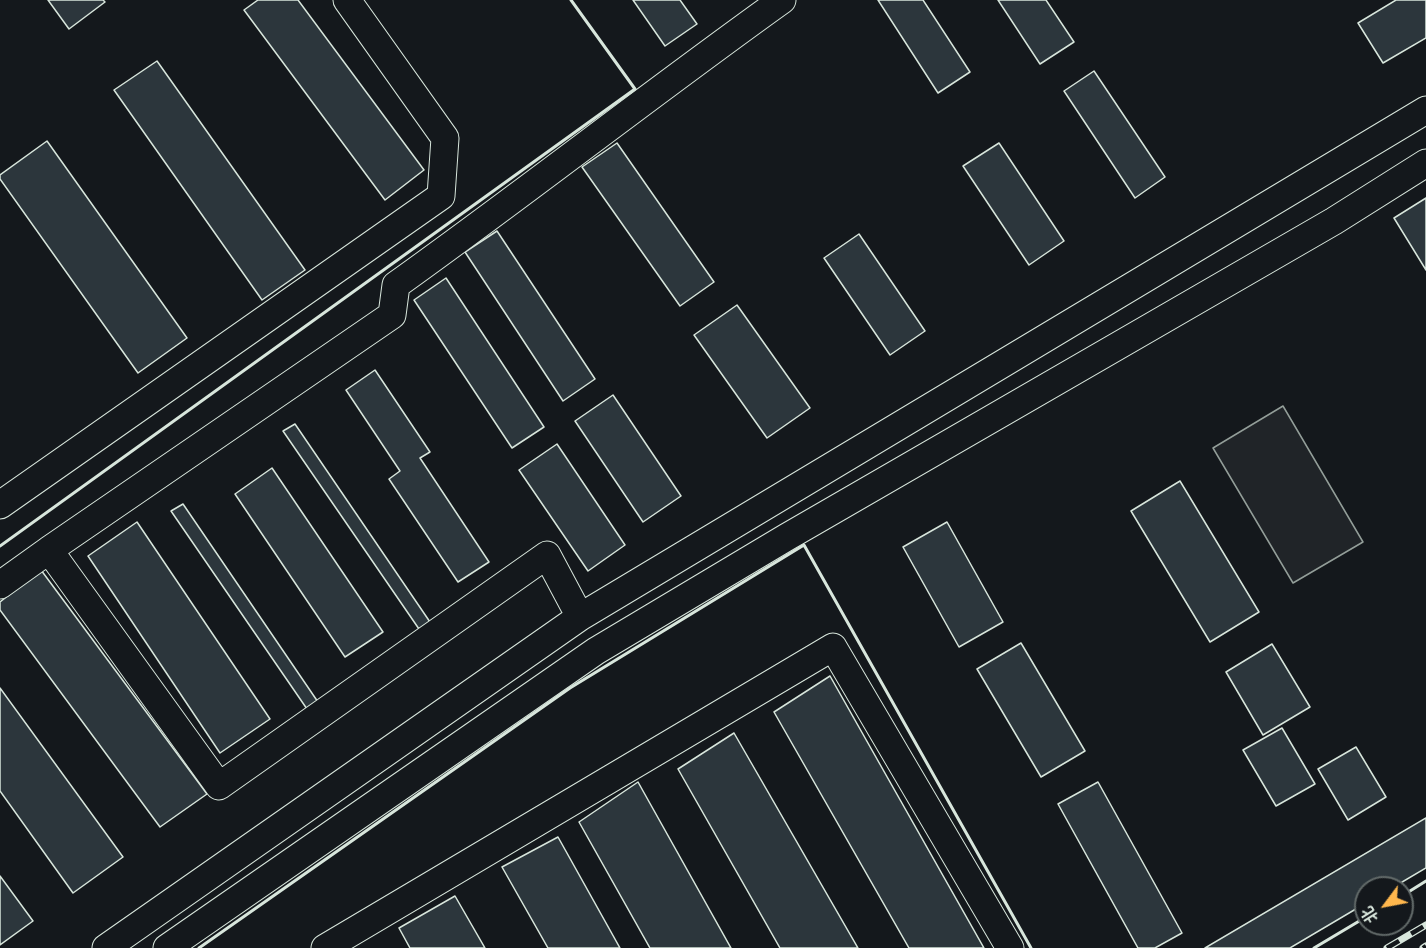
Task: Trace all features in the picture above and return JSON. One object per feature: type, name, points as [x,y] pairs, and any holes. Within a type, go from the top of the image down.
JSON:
[{"type":"street","points":[[0,506],[441,196],[445,138],[347,0]]},
{"type":"street","points":[[0,585],[392,315],[396,285],[782,0]]},
{"type":"street","points":[[106,948],[580,617],[1426,110]]},
{"type":"street","points":[[167,948],[596,651],[797,531],[1334,221],[1426,164]]},
{"type":"street","points":[[49,550],[219,786],[547,555],[580,617]]},
{"type":"street","points":[[325,948],[833,647],[1010,948]]},
{"type":"shaded area","points":[[1283,406],[1363,542],[1293,583],[1213,448]]},
{"type":"building","points":[[48,0],[103,0],[105,2],[69,29]]},
{"type":"building","points":[[258,0],[298,0],[424,170],[385,200],[244,10]]},
{"type":"building","points":[[633,0],[680,0],[697,24],[665,46]]},
{"type":"building","points":[[878,0],[923,0],[970,72],[938,93]]},
{"type":"building","points":[[998,0],[1046,0],[1074,42],[1040,64]]},
{"type":"building","points":[[1396,0],[1426,0],[1426,38],[1383,63],[1358,23]]},
{"type":"building","points":[[157,61],[305,270],[262,300],[114,90]]},
{"type":"building","points":[[1094,71],[1165,177],[1135,198],[1064,91]]},
{"type":"building","points":[[47,141],[187,338],[138,373],[0,179],[0,175]]},
{"type":"building","points":[[617,143],[714,282],[680,306],[582,167]]},
{"type":"building","points":[[999,143],[1064,241],[1029,265],[963,166]]},
{"type":"building","points":[[1426,198],[1426,270],[1394,218]]},
{"type":"building","points":[[497,231],[595,379],[563,401],[465,252]]},
{"type":"building","points":[[859,234],[925,331],[890,355],[824,258]]},
{"type":"building","points":[[446,278],[544,427],[512,448],[414,300]]},
{"type":"building","points":[[737,305],[810,408],[767,438],[694,335]]},
{"type":"building","points":[[375,370],[430,452],[420,458],[489,562],[458,582],[389,479],[400,471],[346,390]]},
{"type":"building","points":[[613,395],[681,496],[643,522],[575,421]]},
{"type":"building","points":[[295,424],[430,622],[419,629],[283,431]]},
{"type":"building","points":[[557,444],[625,545],[588,571],[519,470]]},
{"type":"building","points":[[272,468],[383,632],[345,657],[235,494]]},
{"type":"building","points":[[1180,481],[1259,612],[1210,642],[1131,511]]},
{"type":"building","points":[[183,504],[318,702],[307,709],[171,511]]},
{"type":"building","points":[[137,522],[270,719],[220,753],[88,556]]},
{"type":"building","points":[[947,522],[1003,622],[959,647],[903,547]]},
{"type":"building","points":[[41,570],[207,794],[160,827],[0,610],[0,602]]},
{"type":"building","points":[[1021,643],[1085,751],[1041,777],[977,669]]},
{"type":"building","points":[[1272,644],[1310,707],[1263,735],[1226,672]]},
{"type":"building","points":[[830,676],[984,948],[909,948],[774,712]]},
{"type":"building","points":[[0,688],[123,857],[73,893],[0,791]]},
{"type":"building","points":[[1282,728],[1315,784],[1276,806],[1243,750]]},
{"type":"building","points":[[734,733],[858,948],[780,948],[678,769]]},
{"type":"building","points":[[1356,747],[1386,797],[1348,820],[1318,769]]},
{"type":"building","points":[[638,782],[731,948],[650,948],[579,822]]},
{"type":"building","points":[[1098,782],[1182,933],[1155,948],[1138,948],[1058,804]]},
{"type":"building","points":[[1426,818],[1426,868],[1412,876],[1354,876],[1354,910],[1290,948],[1205,948]]},
{"type":"building","points":[[558,837],[620,948],[548,948],[502,867]]},
{"type":"building","points":[[0,876],[33,921],[0,945]]},
{"type":"building","points":[[455,896],[485,948],[410,948],[399,928]]},
{"type":"railway","points":[[1387,948],[1426,925]]},
{"type":"wall","points":[[0,546],[635,89],[571,0]]},
{"type":"wall","points":[[199,948],[570,688],[804,545],[1031,948]]},
{"type":"wall","points":[[1414,888],[1426,881]]},
{"type":"wall","points":[[1314,948],[1354,924]]}]
